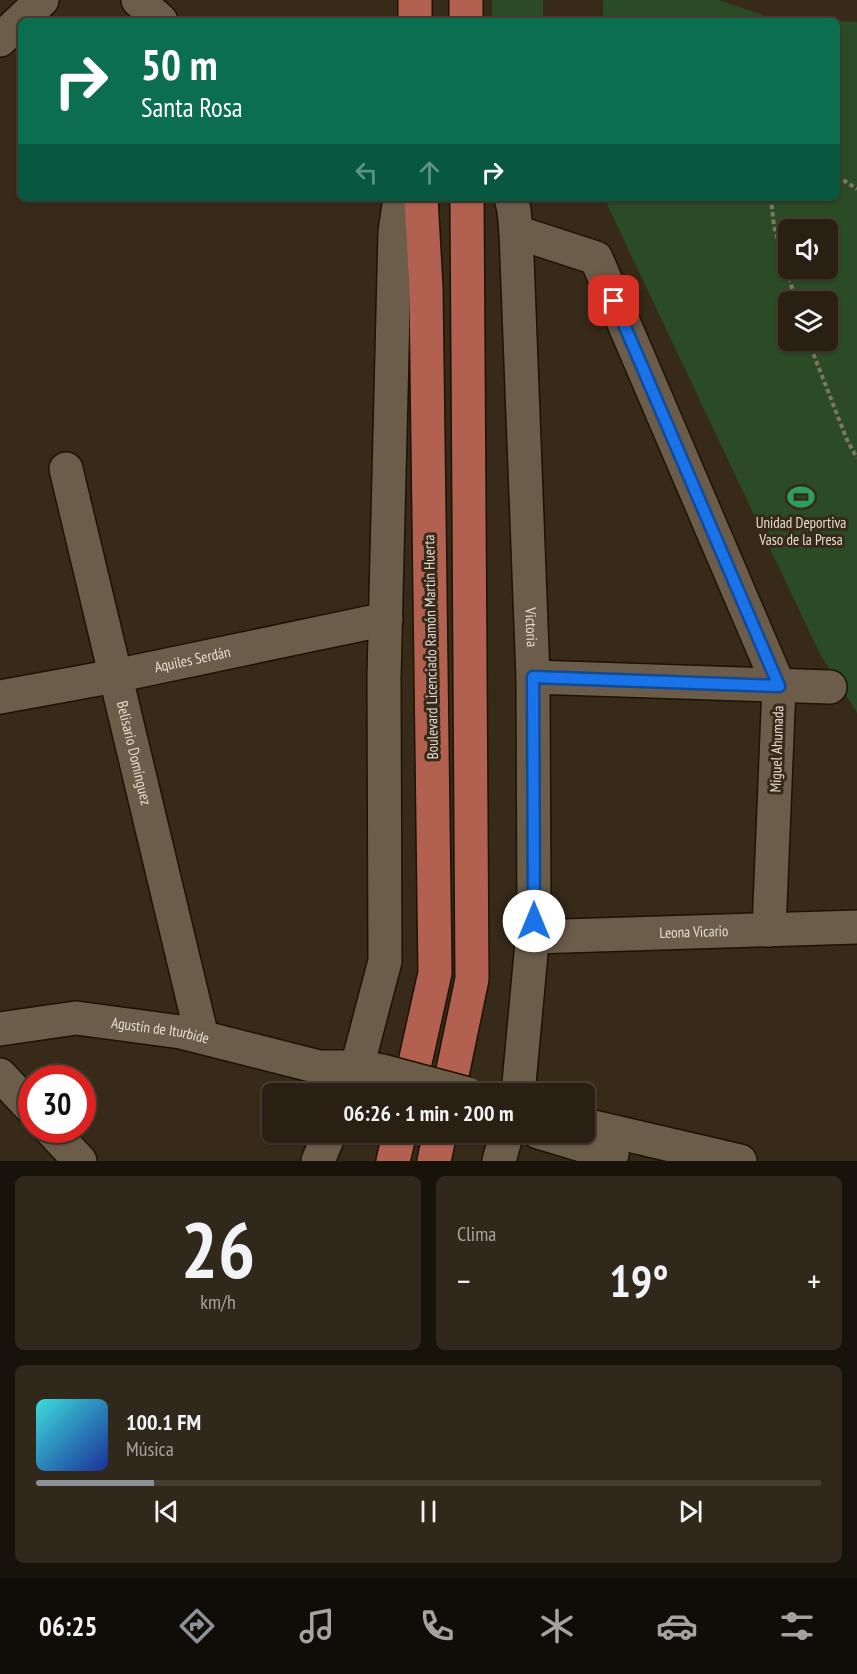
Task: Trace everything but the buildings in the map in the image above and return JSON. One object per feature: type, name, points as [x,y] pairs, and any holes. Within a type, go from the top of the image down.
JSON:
[{"type":"main road","points":[[415,0],[415,18]]},
{"type":"main road","points":[[466,0],[466,18]]},
{"type":"main road","name":"Boulevard Licenciado Ramón Martín Huerta","points":[[410,1083],[435,973],[426,288],[421,201]]},
{"type":"main road","points":[[450,1083],[472,979],[467,201]]},
{"type":"main road","points":[[393,1161],[397,1143]]},
{"type":"main road","points":[[434,1161],[438,1143]]},
{"type":"street","points":[[23,18],[42,0]]},
{"type":"street","points":[[138,0],[158,18]]},
{"type":"street","points":[[0,40],[18,23]]},
{"type":"street","points":[[364,1083],[385,961],[384,677],[395,232],[400,201]]},
{"type":"street","name":"Victoria","points":[[512,201],[516,232],[533,677],[534,921],[519,1083]]},
{"type":"street","name":"Miguel Ahumada","points":[[516,232],[596,258],[779,686],[769,930]]},
{"type":"street","name":"Belisario Domínguez","points":[[66,469],[202,1037]]},
{"type":"street","name":"Aquiles Serdán","points":[[0,697],[116,676],[386,619]]},
{"type":"street","points":[[533,677],[830,687]]},
{"type":"street","name":"Leona Vicario","points":[[532,937],[857,927]]},
{"type":"street","name":"Agustín de Iturbide","points":[[0,1029],[76,1018],[181,1032],[319,1067],[361,1083]]},
{"type":"street","points":[[0,1075],[18,1094]]},
{"type":"street","points":[[595,1130],[637,1153]]},
{"type":"street","points":[[64,1143],[81,1161]]},
{"type":"street","points":[[318,1161],[325,1143]]},
{"type":"street","points":[[499,1161],[504,1143]]},
{"type":"street","points":[[590,1143],[637,1153],[740,1161]]},
{"type":"path","points":[[840,178],[857,189]]},
{"type":"path","points":[[771,201],[774,226],[793,291]]},
{"type":"path","points":[[812,351],[847,440],[857,458]]},
{"type":"green space","points":[[492,0],[543,0],[543,18],[492,18]]},
{"type":"green space","points":[[603,0],[719,0],[771,18],[603,18]]},
{"type":"green space","name":"Unidad Deportiva Vaso de la Presa","points":[[840,21],[857,22],[857,713],[820,654],[605,201],[840,201]]},
{"type":"place","name":"Unidad Deportiva Vaso de la Presa","points":[[801,497]]},
{"type":"route","points":[[534,921],[533,677],[779,686],[614,301]]}]
